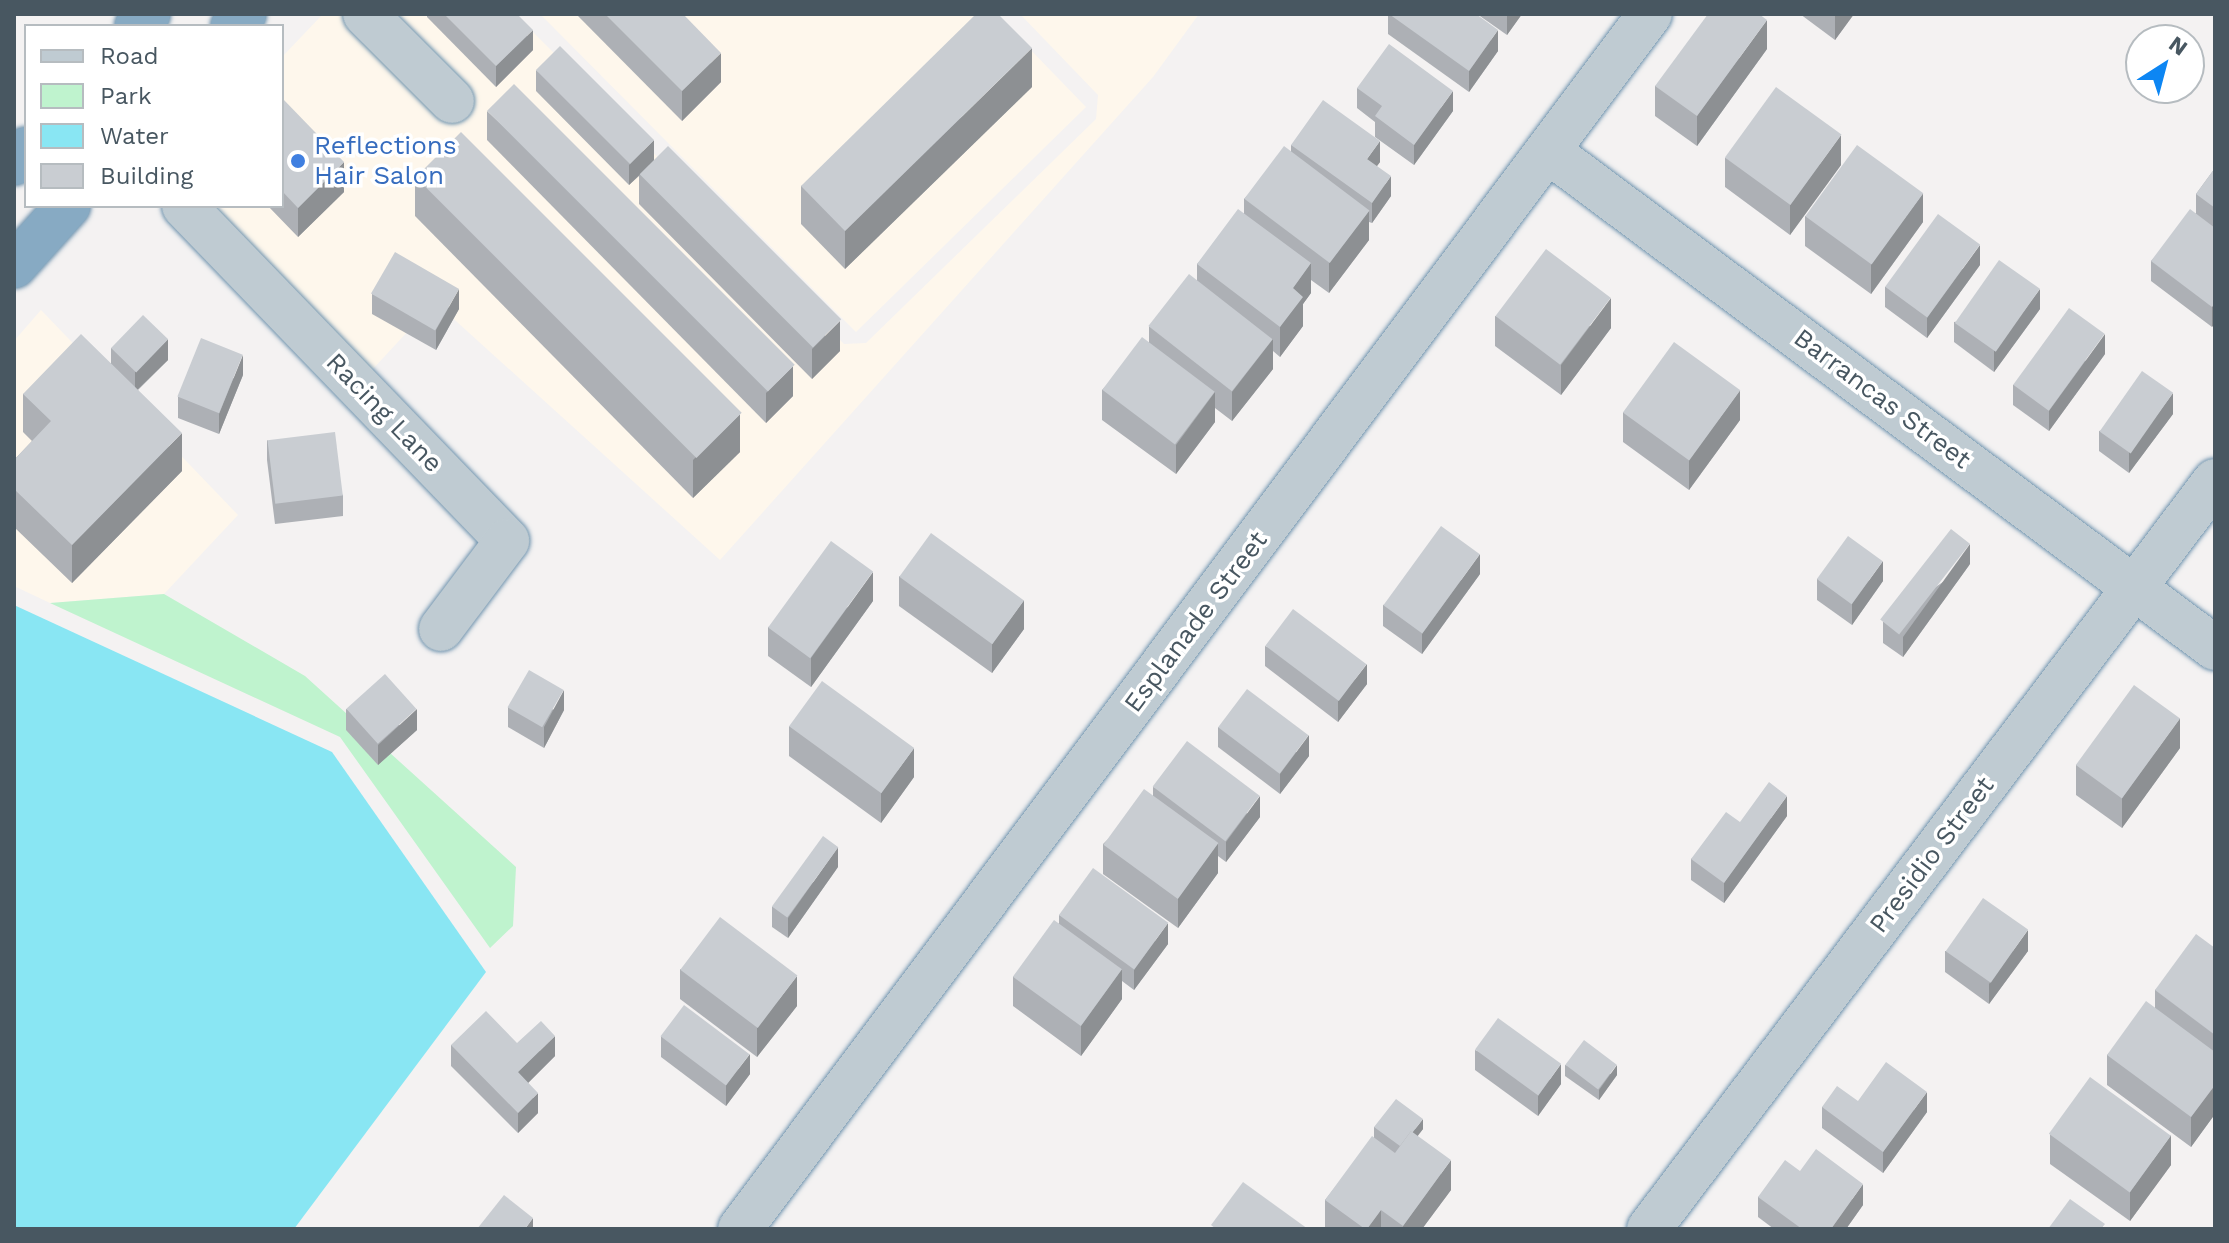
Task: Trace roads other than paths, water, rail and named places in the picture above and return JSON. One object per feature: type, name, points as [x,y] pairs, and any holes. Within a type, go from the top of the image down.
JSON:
[{"type":"highway","points":[[14,266],[66,208]]},
{"type":"street","points":[[365,14],[452,101]]},
{"type":"street","name":"Esplanade Street","points":[[740,1229],[1650,14]]},
{"type":"street","name":"Barrancas Street","points":[[1548,151],[2215,648]]},
{"type":"street","name":"Racing Lane","points":[[186,208],[507,541],[441,629]]},
{"type":"street","name":"Presidio Street","points":[[1649,1229],[2215,481]]},
{"type":"water","points":[[14,605],[332,752],[486,972],[294,1229],[14,1229]]},
{"type":"place","name":"Reflections Hair Salon","points":[[298,161]]}]
